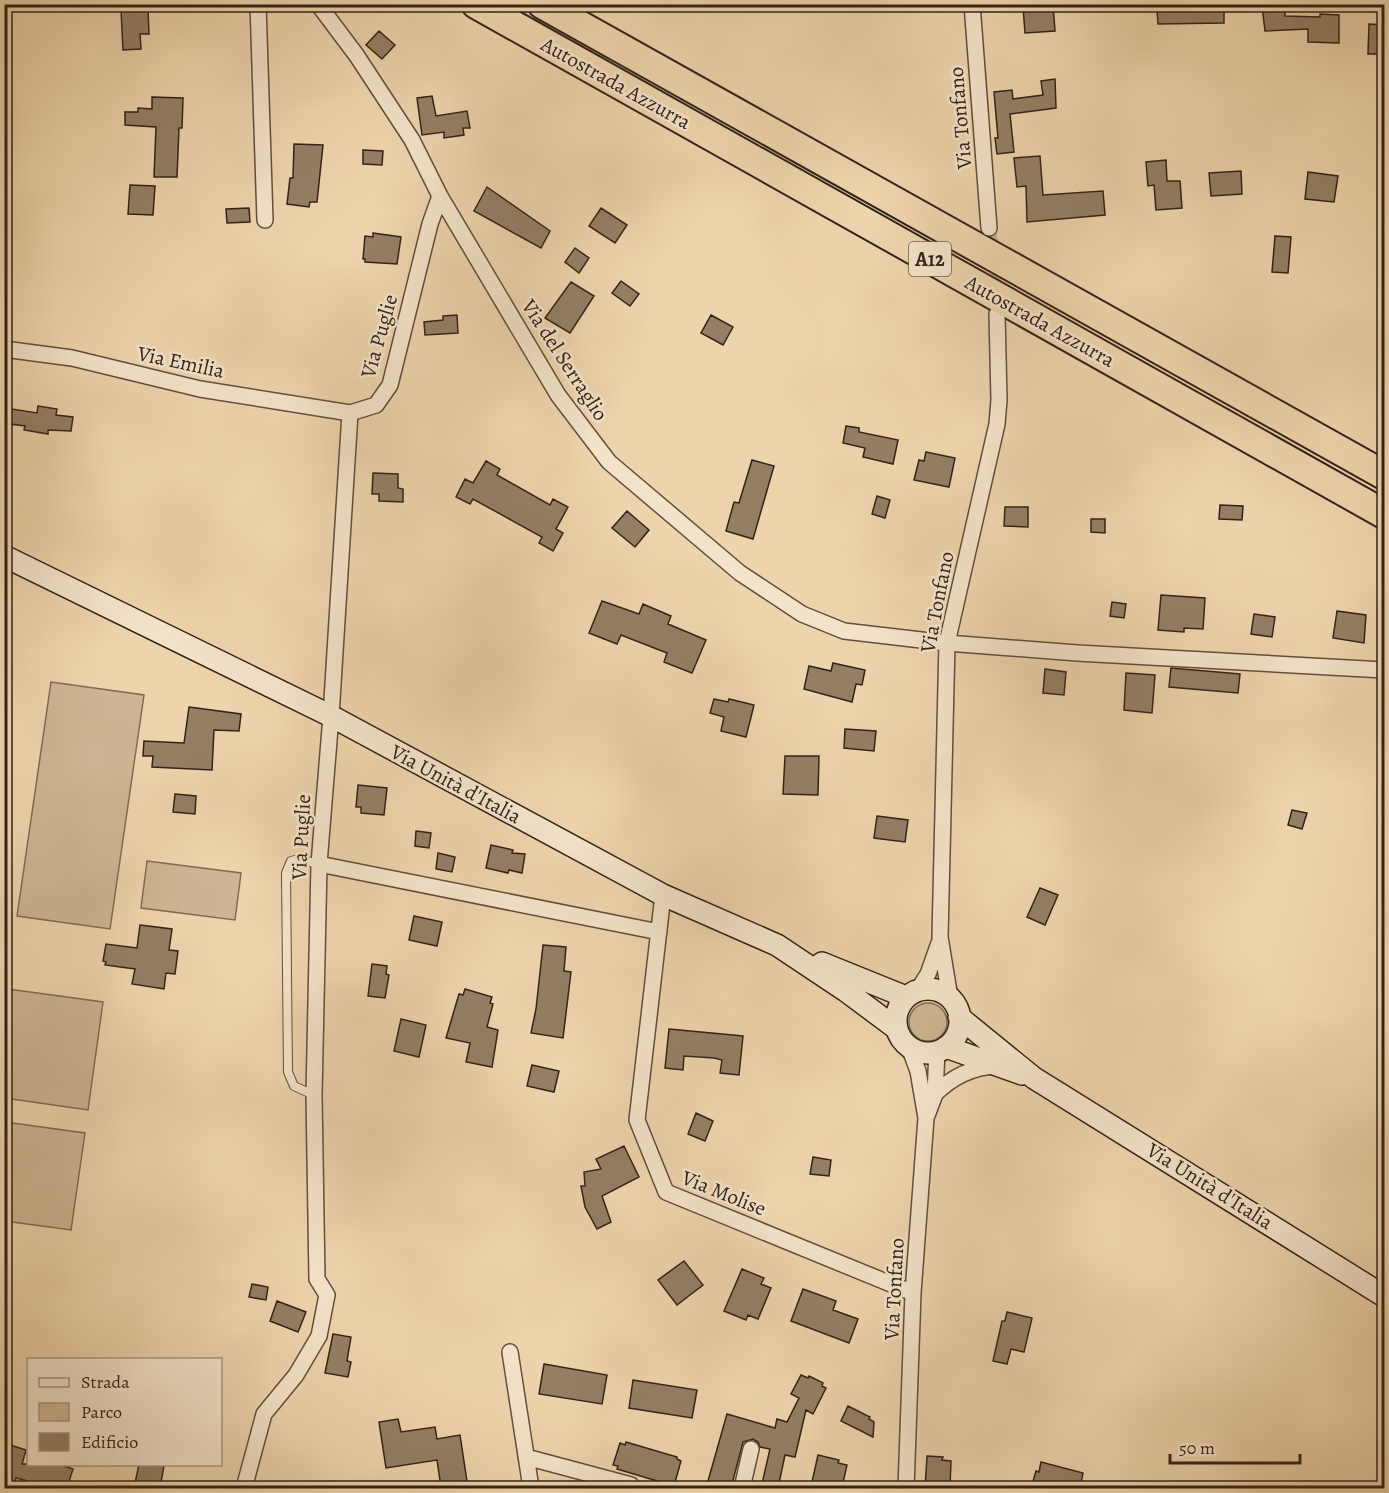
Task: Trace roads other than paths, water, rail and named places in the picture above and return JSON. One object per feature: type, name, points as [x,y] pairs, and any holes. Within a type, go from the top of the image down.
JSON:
[{"type":"highway","name":"Autostrada Azzurra","points":[[476,4],[1384,514]]},
{"type":"highway","name":"Autostrada Azzurra","points":[[542,4],[1384,475]]},
{"type":"main road","name":"Via Unità d'Italia","points":[[4,556],[331,716],[663,895],[777,945],[832,981],[897,1029]]},
{"type":"main road","points":[[777,945],[912,994]]},
{"type":"main road","points":[[941,1049],[957,1034],[959,1017],[955,1003],[944,993],[932,989],[912,994],[898,1008],[897,1029],[899,1036],[909,1047],[923,1052],[941,1049],[1034,1078]]},
{"type":"main road","points":[[959,1017],[1034,1078]]},
{"type":"main road","name":"Via Unità d'Italia","points":[[1034,1078],[1384,1296]]},
{"type":"street","points":[[258,4],[265,220]]},
{"type":"street","name":"Via del Serraglio","points":[[318,4],[357,56],[412,140],[440,196],[558,395],[609,462],[740,573],[802,614],[844,631],[947,643],[1384,670]]},
{"type":"street","name":"Via Tonfano","points":[[972,4],[989,228]]},
{"type":"street","name":"Via Puglie","points":[[244,1488],[264,1414],[296,1375],[319,1336],[327,1295],[317,1279],[314,1095],[319,864],[331,716],[350,413],[376,405],[390,385],[430,224],[440,196]]},
{"type":"street","name":"Via Tonfano","points":[[940,938],[947,643],[997,424],[999,400],[997,314]]},
{"type":"street","name":"Via Emilia","points":[[4,349],[72,358],[200,389],[350,413]]},
{"type":"street","points":[[319,864],[659,932]]},
{"type":"street","name":"Via Molise","points":[[663,895],[637,1120],[666,1192],[913,1293]]},
{"type":"street","points":[[912,994],[931,967],[940,938]]},
{"type":"street","points":[[940,938],[950,998]]},
{"type":"street","points":[[909,1047],[918,1071],[926,1118]]},
{"type":"street","name":"Via Tonfano","points":[[906,1488],[913,1293],[926,1118],[935,1094],[941,1049]]},
{"type":"street","points":[[935,1094],[951,1080],[968,1071],[1000,1067]]},
{"type":"street","points":[[510,1352],[531,1488]]},
{"type":"street","points":[[742,1488],[751,1449]]},
{"type":"street","points":[[526,1457],[590,1481],[631,1485],[629,1488]]},
{"type":"lane","points":[[314,1095],[294,1086],[288,1072],[286,873],[291,861],[299,859],[319,864]]},
{"type":"tunnel","points":[[989,228],[995,297]]}]
